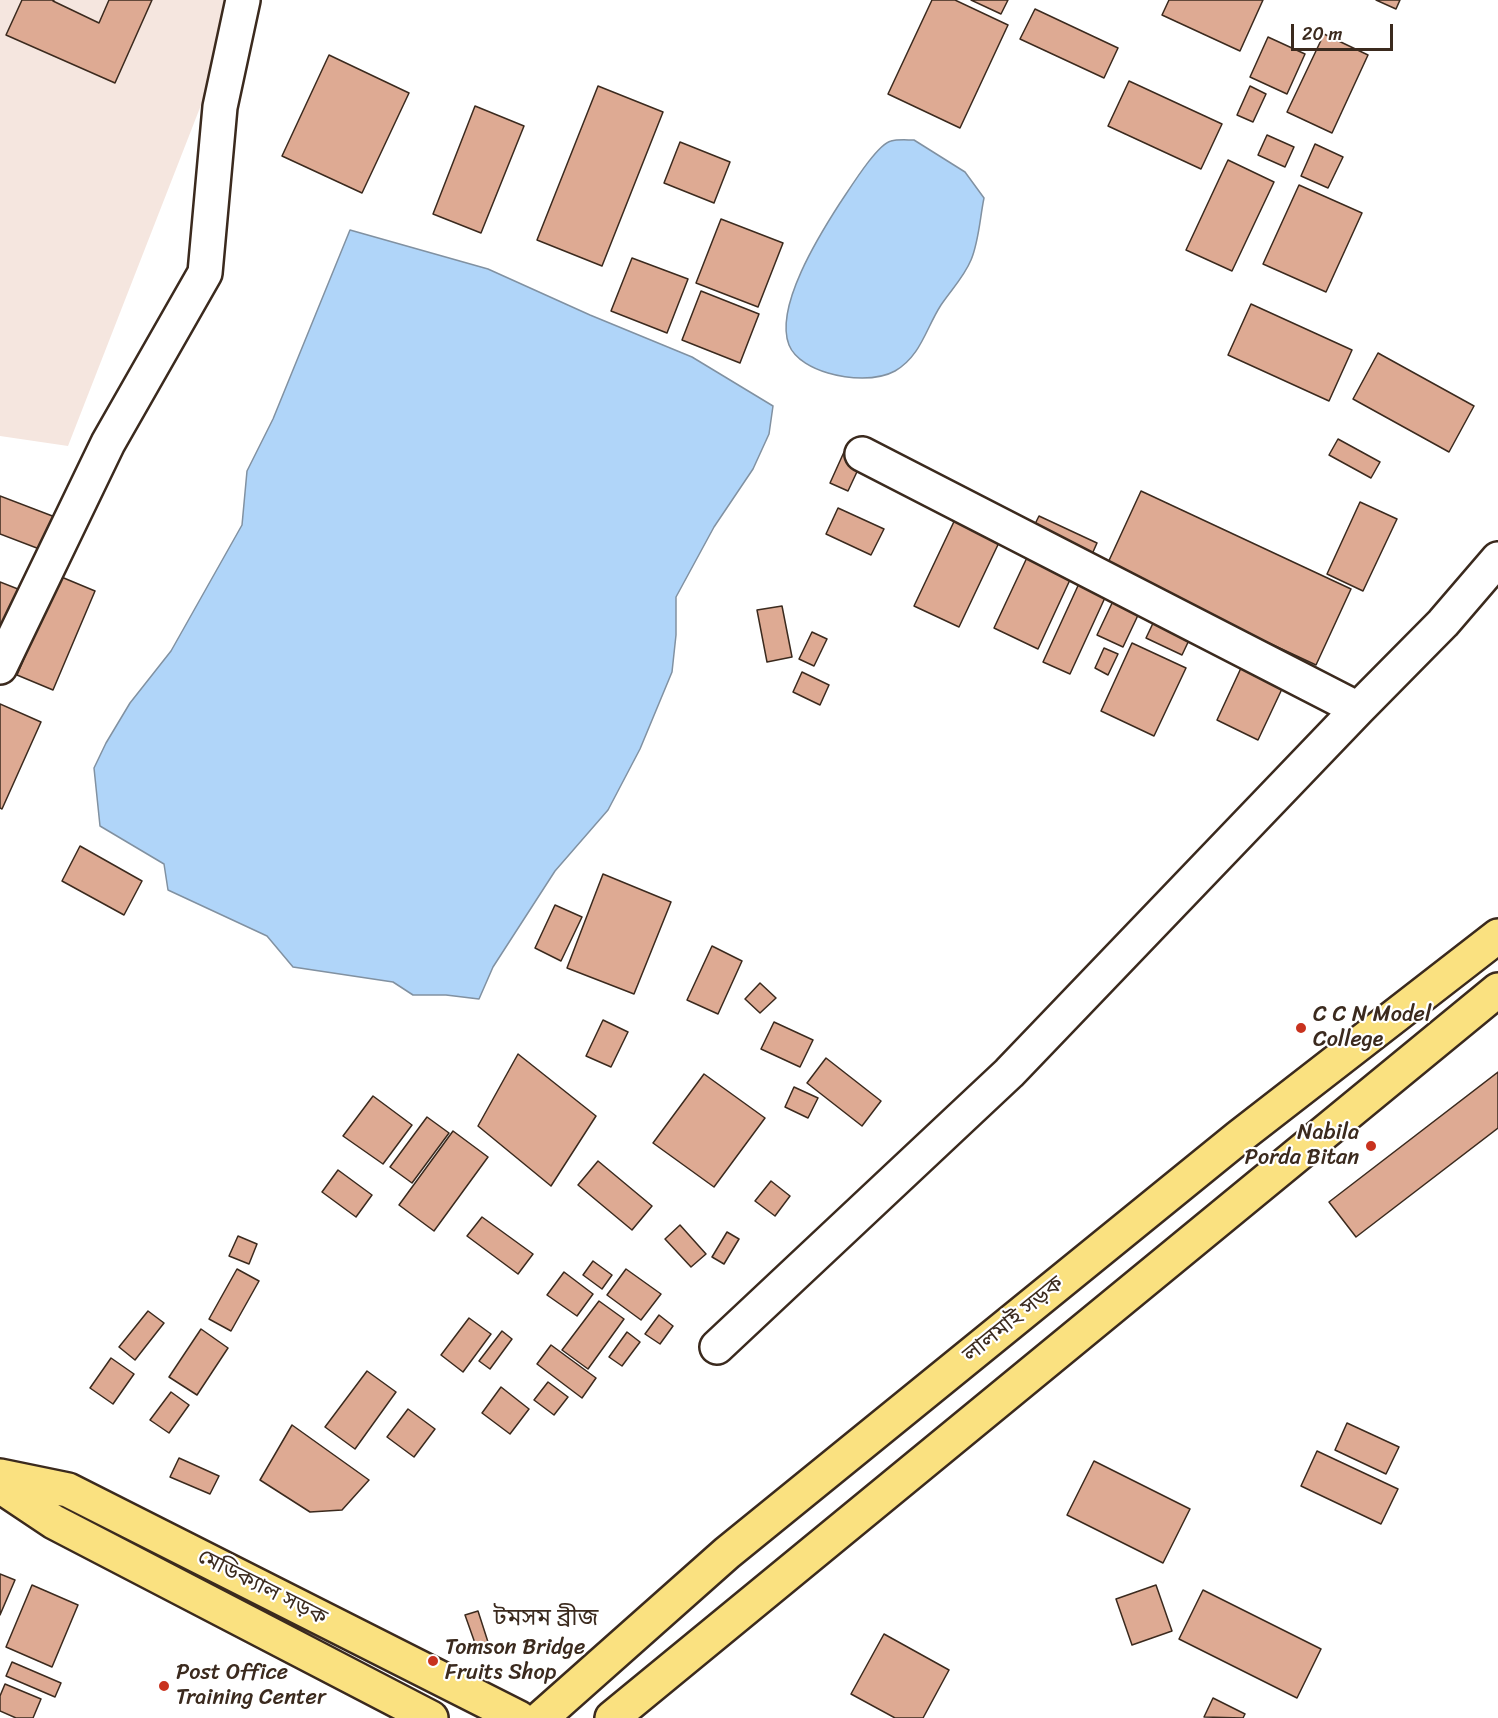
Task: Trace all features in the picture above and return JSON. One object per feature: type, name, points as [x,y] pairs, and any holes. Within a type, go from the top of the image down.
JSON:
[{"type":"main road","name":"লালমাই সড়ক","points":[[542,1718],[728,1553],[1239,1137],[1498,936]]},
{"type":"main road","points":[[612,1718],[1498,990]]},
{"type":"main road","points":[[1239,1137],[1270,1177]]},
{"type":"main road","name":"মেডিক্যাল সড়ক","points":[[0,1476],[68,1490],[519,1718]]},
{"type":"main road","name":"মেডিক্যাল সড়ক","points":[[0,1486],[54,1522],[431,1718]]},
{"type":"main road","points":[[284,1642],[303,1609]]},
{"type":"street","points":[[0,667],[108,443],[205,273],[220,107],[243,0]]},
{"type":"street","points":[[862,454],[1358,709]]},
{"type":"street","points":[[717,1347],[1009,1072],[1443,623],[1498,559]]},
{"type":"shaded area","points":[[0,0],[242,0],[68,446],[0,436]]},
{"type":"water","points":[[914,140],[965,172],[984,198],[974,253],[961,278],[941,305],[917,350],[904,365],[888,374],[871,378],[844,377],[817,369],[800,359],[792,350],[786,329],[788,311],[801,271],[831,216],[878,150],[891,141]]},
{"type":"water","points":[[350,230],[488,269],[590,315],[692,357],[773,406],[769,434],[753,469],[714,527],[676,597],[676,635],[672,672],[640,749],[608,810],[555,871],[493,967],[479,999],[446,995],[413,995],[393,982],[293,967],[267,936],[168,890],[164,864],[100,826],[94,768],[130,703],[171,651],[242,525],[247,471],[273,419]]},
{"type":"building","points":[[22,0],[54,0],[99,23],[109,0],[152,0],[115,83],[6,35]]},
{"type":"building","points":[[932,0],[955,0],[1008,25],[960,128],[888,94]]},
{"type":"building","points":[[971,0],[1008,0],[1001,14]]},
{"type":"building","points":[[1169,0],[1263,0],[1240,51],[1162,15]]},
{"type":"building","points":[[1376,0],[1400,0],[1396,9]]},
{"type":"building","points":[[1035,9],[1118,48],[1104,78],[1020,39]]},
{"type":"building","points":[[1324,34],[1368,55],[1332,133],[1287,112]]},
{"type":"building","points":[[1268,37],[1305,54],[1287,94],[1250,77]]},
{"type":"building","points":[[329,55],[409,93],[362,193],[282,156]]},
{"type":"building","points":[[1129,81],[1222,124],[1201,169],[1108,126]]},
{"type":"building","points":[[598,86],[663,112],[602,266],[537,240]]},
{"type":"building","points":[[1250,86],[1266,94],[1253,122],[1237,115]]},
{"type":"building","points":[[475,106],[524,126],[481,233],[433,214]]},
{"type":"building","points":[[1267,135],[1294,147],[1285,167],[1258,155]]},
{"type":"building","points":[[680,142],[730,162],[714,203],[664,183]]},
{"type":"building","points":[[1315,144],[1343,157],[1328,188],[1301,176]]},
{"type":"building","points":[[1228,160],[1274,182],[1232,271],[1186,250]]},
{"type":"building","points":[[1299,185],[1362,213],[1326,292],[1263,264]]},
{"type":"building","points":[[721,219],[783,243],[758,307],[696,283]]},
{"type":"building","points":[[632,258],[688,279],[667,333],[611,311]]},
{"type":"building","points":[[701,291],[759,314],[740,363],[682,340]]},
{"type":"building","points":[[1251,304],[1352,350],[1329,401],[1228,355]]},
{"type":"building","points":[[1378,353],[1474,406],[1449,452],[1353,399]]},
{"type":"building","points":[[1338,439],[1380,462],[1371,478],[1329,455]]},
{"type":"building","points":[[844,452],[862,461],[848,491],[830,483]]},
{"type":"building","points":[[1141,491],[1351,589],[1316,665],[1106,567]]},
{"type":"building","points":[[0,496],[55,517],[42,550],[0,534]]},
{"type":"building","points":[[1360,502],[1397,519],[1363,591],[1327,574]]},
{"type":"building","points":[[838,508],[884,529],[871,555],[826,534]]},
{"type":"building","points":[[959,511],[1004,532],[959,627],[914,606]]},
{"type":"building","points":[[1039,516],[1097,543],[1089,561],[1030,534]]},
{"type":"building","points":[[1031,549],[1075,569],[1038,649],[994,628]]},
{"type":"building","points":[[59,576],[95,591],[53,690],[17,675]]},
{"type":"building","points":[[1082,577],[1109,589],[1070,674],[1043,662]]},
{"type":"building","points":[[0,582],[23,591],[0,650]]},
{"type":"building","points":[[1114,599],[1140,611],[1123,647],[1097,635]]},
{"type":"building","points":[[782,606],[792,657],[767,662],[757,610]]},
{"type":"building","points":[[1155,619],[1191,636],[1182,655],[1146,638]]},
{"type":"building","points":[[812,632],[827,639],[814,666],[799,659]]},
{"type":"building","points":[[1132,643],[1186,668],[1154,736],[1101,711]]},
{"type":"building","points":[[1104,648],[1118,654],[1108,675],[1095,668]]},
{"type":"building","points":[[1247,655],[1289,674],[1258,740],[1217,720]]},
{"type":"building","points":[[802,672],[829,685],[820,705],[793,692]]},
{"type":"building","points":[[0,704],[41,722],[2,809],[0,808]]},
{"type":"building","points":[[80,846],[142,881],[124,915],[62,881]]},
{"type":"building","points":[[603,874],[671,902],[634,994],[567,968]]},
{"type":"building","points":[[555,905],[582,917],[561,961],[535,948]]},
{"type":"building","points":[[712,946],[742,961],[718,1014],[687,1000]]},
{"type":"building","points":[[760,983],[776,998],[760,1013],[745,999]]},
{"type":"building","points":[[603,1020],[628,1032],[611,1067],[586,1056]]},
{"type":"building","points":[[774,1022],[813,1040],[800,1067],[761,1049]]},
{"type":"building","points":[[518,1054],[596,1116],[551,1186],[478,1126]]},
{"type":"building","points":[[826,1058],[881,1101],[862,1126],[807,1083]]},
{"type":"building","points":[[1498,1072],[1498,1128],[1356,1237],[1329,1202]]},
{"type":"building","points":[[704,1074],[765,1118],[714,1187],[653,1143]]},
{"type":"building","points":[[794,1087],[818,1098],[808,1118],[785,1107]]},
{"type":"building","points":[[373,1096],[412,1125],[383,1164],[343,1136]]},
{"type":"building","points":[[427,1117],[449,1133],[412,1183],[390,1167]]},
{"type":"building","points":[[453,1131],[488,1157],[434,1231],[399,1205]]},
{"type":"building","points":[[598,1161],[652,1206],[632,1230],[578,1185]]},
{"type":"building","points":[[338,1170],[372,1195],[356,1217],[322,1192]]},
{"type":"building","points":[[771,1181],[790,1196],[775,1216],[755,1201]]},
{"type":"building","points":[[482,1217],[533,1254],[518,1274],[467,1236]]},
{"type":"building","points":[[680,1225],[706,1254],[691,1267],[665,1239]]},
{"type":"building","points":[[727,1232],[739,1239],[724,1264],[712,1257]]},
{"type":"building","points":[[238,1236],[257,1244],[249,1264],[229,1256]]},
{"type":"building","points":[[593,1261],[612,1275],[602,1289],[583,1275]]},
{"type":"building","points":[[237,1269],[259,1281],[231,1331],[209,1319]]},
{"type":"building","points":[[626,1269],[661,1294],[641,1320],[607,1295]]},
{"type":"building","points":[[564,1272],[593,1294],[577,1316],[547,1295]]},
{"type":"building","points":[[599,1301],[624,1319],[588,1369],[562,1350]]},
{"type":"building","points":[[148,1311],[164,1323],[135,1360],[119,1347]]},
{"type":"building","points":[[659,1315],[673,1326],[660,1344],[645,1334]]},
{"type":"building","points":[[469,1318],[491,1334],[463,1372],[441,1355]]},
{"type":"building","points":[[201,1329],[228,1348],[197,1395],[169,1377]]},
{"type":"building","points":[[502,1331],[512,1339],[490,1369],[479,1361]]},
{"type":"building","points":[[627,1332],[640,1342],[622,1366],[609,1357]]},
{"type":"building","points":[[551,1345],[596,1378],[582,1398],[537,1364]]},
{"type":"building","points":[[111,1358],[134,1374],[113,1404],[90,1388]]},
{"type":"building","points":[[367,1371],[396,1392],[355,1449],[325,1427]]},
{"type":"building","points":[[548,1382],[568,1397],[554,1415],[534,1400]]},
{"type":"building","points":[[501,1387],[529,1409],[510,1434],[482,1413]]},
{"type":"building","points":[[171,1392],[189,1405],[169,1433],[150,1420]]},
{"type":"building","points":[[408,1409],[435,1429],[414,1457],[387,1437]]},
{"type":"building","points":[[1347,1423],[1399,1447],[1386,1474],[1335,1450]]},
{"type":"building","points":[[292,1425],[369,1480],[342,1510],[310,1512],[260,1480]]},
{"type":"building","points":[[1317,1451],[1398,1489],[1381,1524],[1301,1486]]},
{"type":"building","points":[[179,1458],[219,1476],[210,1494],[170,1477]]},
{"type":"building","points":[[1094,1461],[1190,1509],[1163,1563],[1067,1515]]},
{"type":"building","points":[[0,1574],[15,1580],[0,1615]]},
{"type":"building","points":[[32,1585],[78,1605],[52,1667],[6,1647]]},
{"type":"building","points":[[1156,1585],[1172,1631],[1132,1645],[1116,1599]]},
{"type":"building","points":[[1203,1590],[1321,1649],[1297,1698],[1179,1639]]},
{"type":"building","points":[[478,1611],[488,1642],[476,1646],[465,1615]]},
{"type":"building","points":[[884,1634],[949,1670],[923,1718],[895,1718],[851,1694]]},
{"type":"building","points":[[12,1662],[61,1683],[55,1697],[6,1676]]},
{"type":"building","points":[[5,1684],[41,1699],[33,1718],[16,1718],[0,1711],[0,1696]]},
{"type":"building","points":[[1213,1698],[1245,1714],[1243,1718],[1204,1717]]},
{"type":"place","name":"C C N Model College","points":[[1301,1028]]},
{"type":"place","name":"Nabila Porda Bitan","points":[[1371,1146]]},
{"type":"place","name":"Tomson Bridge Fruits Shop","points":[[433,1661]]},
{"type":"place","name":"Post Office Training Center","points":[[164,1686]]},
{"type":"district","name":"টমসম ব্রীজ","points":[[546,1619]]}]
